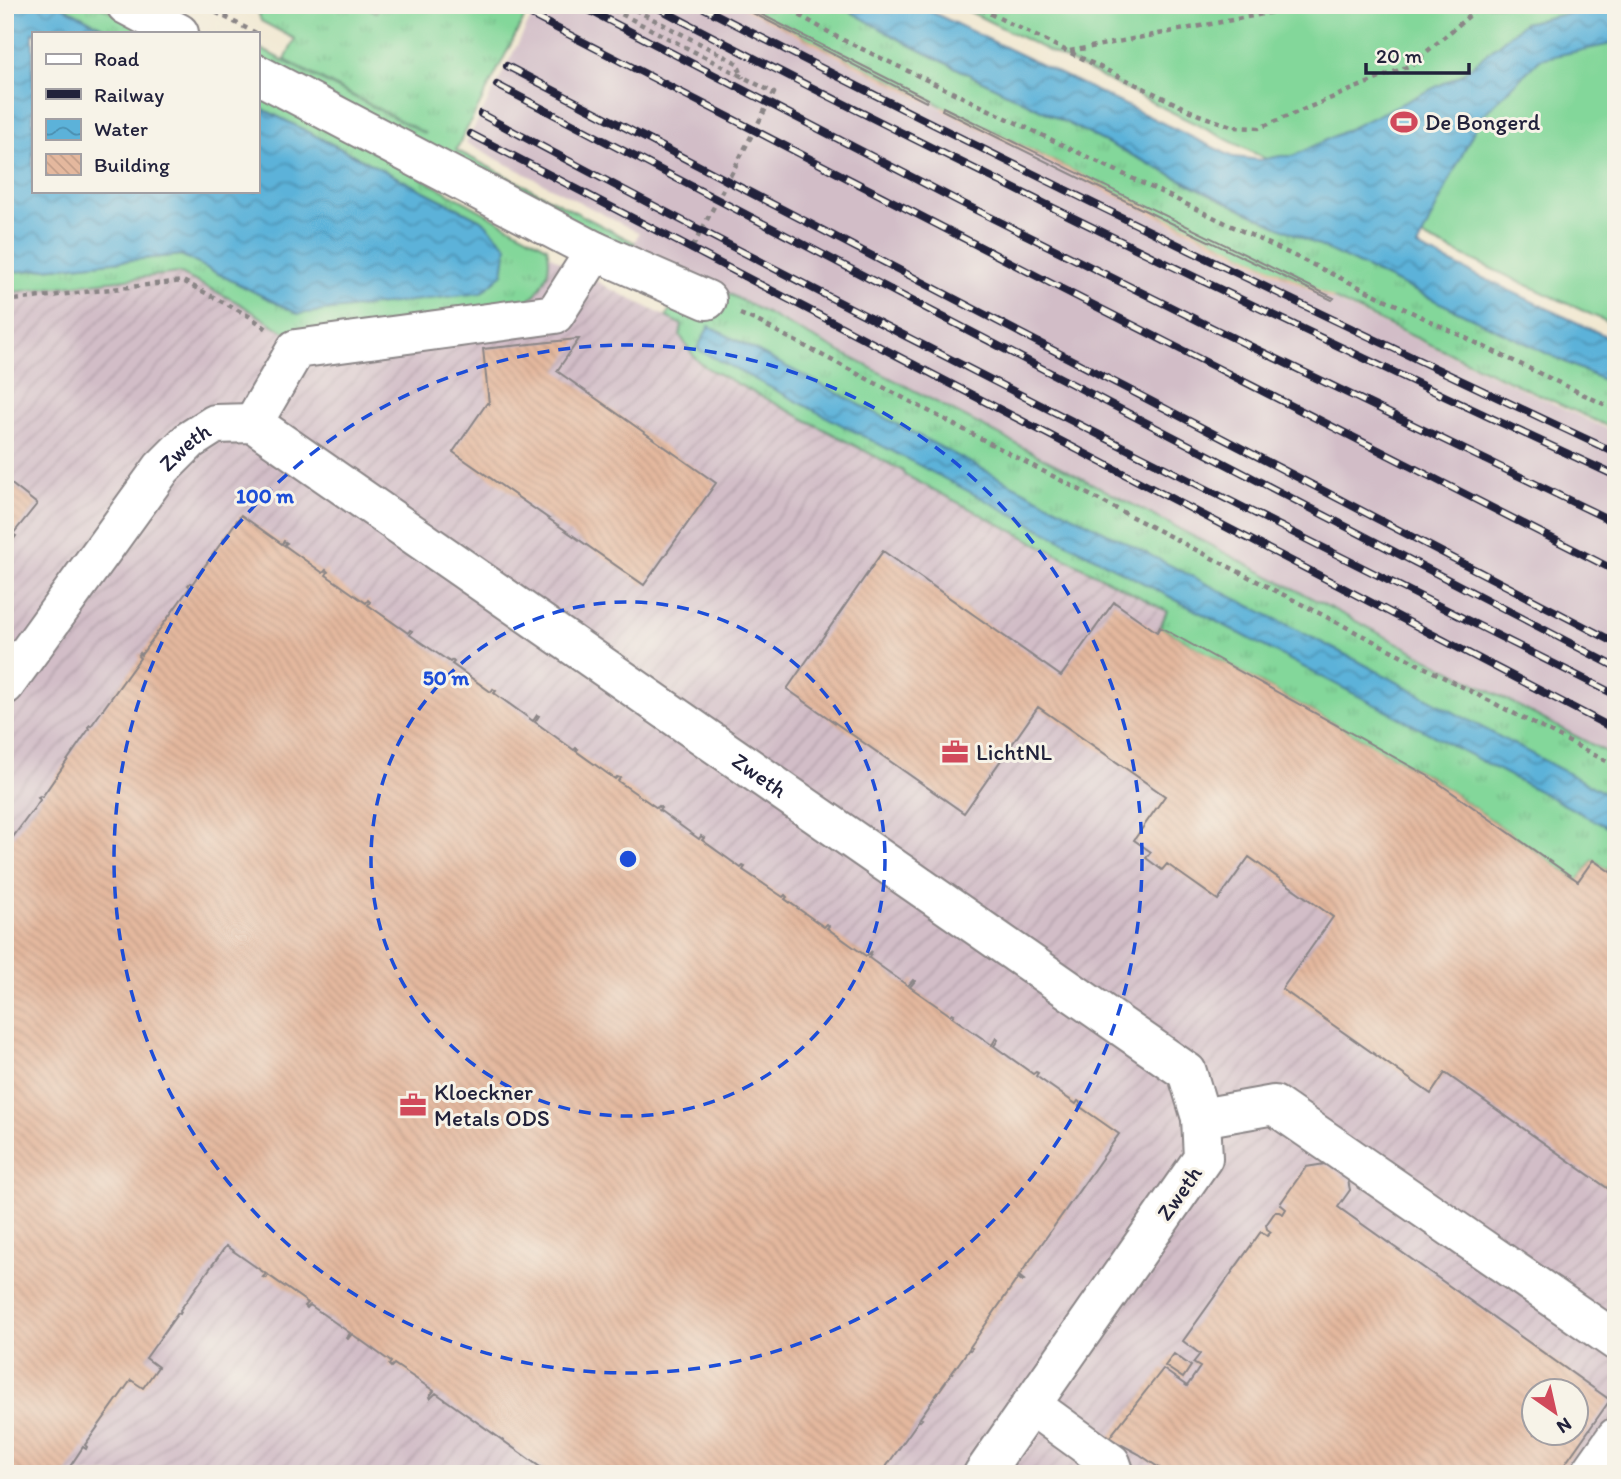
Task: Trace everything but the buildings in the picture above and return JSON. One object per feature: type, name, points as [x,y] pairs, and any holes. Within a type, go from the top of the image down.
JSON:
[{"type":"street","points":[[126,5],[178,32]]},
{"type":"street","points":[[259,75],[595,251],[707,300]]},
{"type":"street","points":[[253,423],[296,349],[555,314],[595,251]]},
{"type":"street","name":"Zweth","points":[[5,685],[162,468],[190,440],[215,424],[253,423],[1187,1072],[1201,1118],[1203,1157],[983,1474]]},
{"type":"street","points":[[1201,1118],[1274,1105],[1616,1341]]},
{"type":"street","points":[[1031,1405],[1111,1464],[1115,1474]]},
{"type":"street","points":[[1590,1474],[1616,1437]]},
{"type":"path","points":[[201,5],[254,32]]},
{"type":"path","points":[[226,18],[232,5]]},
{"type":"path","points":[[604,5],[774,93],[672,286]]},
{"type":"path","points":[[626,5],[737,63],[743,78]]},
{"type":"path","points":[[782,5],[837,37],[1616,410]]},
{"type":"path","points":[[972,5],[1199,115],[1234,127],[1259,128],[1410,65],[1482,5]]},
{"type":"path","points":[[1068,52],[1310,5]]},
{"type":"path","points":[[5,301],[183,281],[249,316],[296,349]]},
{"type":"path","points":[[707,300],[755,320],[1616,766]]},
{"type":"shaded area","points":[[5,5],[32,32],[32,192],[259,191],[507,246],[529,244],[683,325],[680,335],[694,356],[1169,610],[1160,628],[1430,777],[1577,881],[1593,860],[1616,876],[1616,1474],[5,1474]]},
{"type":"shaded area","points":[[538,5],[737,5],[1144,210],[1616,433],[1616,757],[1019,447],[630,251],[639,233],[466,143]]},
{"type":"green space","points":[[59,5],[98,5],[150,32],[112,32]]},
{"type":"green space","points":[[256,5],[364,5],[376,12],[380,5],[531,5],[456,150],[635,243],[630,251],[259,59],[259,48],[426,134],[285,60],[295,39],[261,21]]},
{"type":"green space","points":[[742,5],[839,5],[908,44],[1214,196],[1616,386],[1616,430],[1338,301]]},
{"type":"green space","name":"De Bongerd","points":[[956,5],[1616,5],[1616,326],[1427,239]]},
{"type":"green space","points":[[259,89],[547,247],[548,269],[540,288],[530,300],[294,338],[237,302],[179,273],[5,293],[5,273],[181,255],[298,314],[483,221],[259,107]]},
{"type":"green space","points":[[714,286],[1616,757],[1616,876],[1593,860],[1578,881],[1430,777],[1160,627],[1167,611],[905,475],[903,471],[704,366],[691,353],[680,335],[682,325],[666,317],[670,310],[702,310]]},
{"type":"water","points":[[5,5],[59,5],[112,32],[32,32],[32,192],[259,192],[259,107],[483,221],[507,246],[503,274],[481,293],[298,314],[181,255],[5,273]]},
{"type":"water","points":[[839,5],[917,5],[1233,157],[1260,160],[1293,156],[1461,75],[1524,23],[1616,5],[1616,43],[1540,59],[1480,118],[1417,247],[1616,341],[1616,386],[1214,196],[908,44]]},
{"type":"water","points":[[709,326],[1356,660],[1616,799],[1616,832],[697,349]]},
{"type":"railway","points":[[579,5],[962,203],[1616,523]]},
{"type":"railway","points":[[653,5],[827,96],[1155,258],[1616,476]]},
{"type":"railway","points":[[698,5],[1155,234],[1616,453]]},
{"type":"railway","points":[[533,16],[1616,571]]},
{"type":"railway","points":[[507,66],[1616,643]]},
{"type":"railway","points":[[497,85],[1616,667]]},
{"type":"railway","points":[[481,114],[905,336],[1616,695]]},
{"type":"railway","points":[[471,134],[1616,730]]},
{"type":"place","name":"De Bongerd","points":[[1404,122]]},
{"type":"place","name":"LichtNL","points":[[955,752]]},
{"type":"place","name":"Kloeckner Metals ODS","points":[[413,1105]]}]
